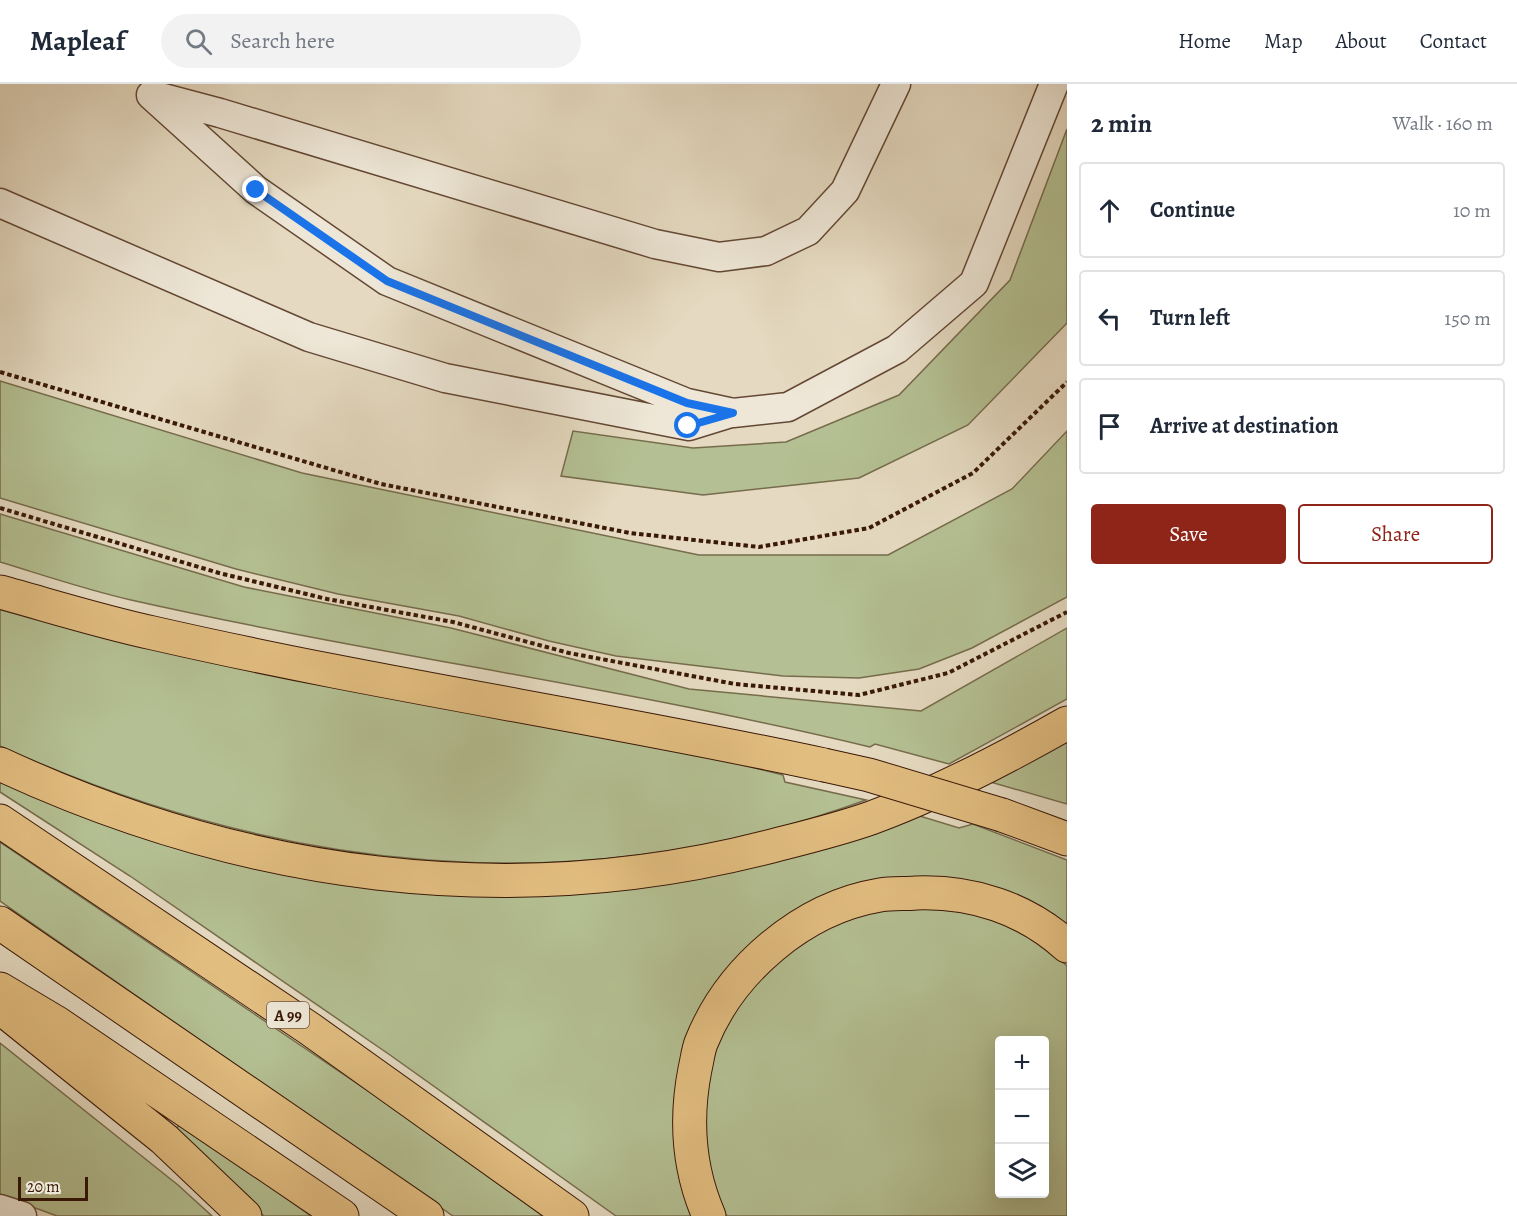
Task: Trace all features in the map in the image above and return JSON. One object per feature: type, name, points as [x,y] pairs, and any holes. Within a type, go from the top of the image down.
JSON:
[{"type":"highway","points":[[0,592],[151,633],[287,661],[709,740],[869,775],[1002,816],[1067,840]]},
{"type":"highway","points":[[0,764],[95,806],[156,827],[286,860],[368,873],[445,880],[570,880],[666,868],[744,853],[869,819],[979,770],[1067,723]]},
{"type":"highway","name":"A 99","points":[[0,821],[310,1029],[572,1216]]},
{"type":"highway","points":[[709,1216],[699,1193],[688,1143],[690,1095],[700,1044],[721,1005],[750,967],[787,934],[832,909],[880,894],[942,892],[999,904],[1048,928],[1067,946]]},
{"type":"highway","points":[[0,923],[427,1216]]},
{"type":"highway","points":[[0,989],[57,1023],[342,1216]]},
{"type":"highway","points":[[0,1007],[164,1139],[245,1216]]},
{"type":"street","points":[[146,90],[655,244],[719,257],[766,251],[808,231],[845,192],[896,84]]},
{"type":"street","points":[[0,203],[309,337],[445,378],[688,426],[733,413],[788,406],[897,349],[974,283],[1054,84]]},
{"type":"street","points":[[146,90],[256,190],[387,281],[687,403],[733,413]]},
{"type":"street","points":[[0,1209],[22,1216]]},
{"type":"path","points":[[0,372],[381,484],[630,532],[759,547],[869,528],[973,473],[1067,382]]},
{"type":"path","points":[[0,508],[219,573],[327,599],[453,622],[569,652],[735,684],[859,695],[948,673],[1067,612]]},
{"type":"green space","points":[[1067,129],[1067,323],[968,425],[859,478],[703,495],[561,476],[573,431],[693,448],[786,442],[899,395],[1010,280]]},
{"type":"green space","points":[[0,381],[302,473],[699,555],[888,555],[1012,489],[1067,431],[1067,597],[972,648],[919,669],[859,678],[783,676],[616,656],[549,641],[459,616],[338,594],[236,569],[0,498]]},
{"type":"green space","points":[[0,514],[244,587],[451,628],[689,689],[921,711],[1067,628],[1067,699],[949,764],[875,744],[870,747],[686,707],[223,620],[115,596],[0,562]]},
{"type":"green space","points":[[0,606],[676,748],[783,775],[785,782],[866,800],[757,833],[647,854],[537,863],[428,860],[319,846],[212,822],[105,789],[0,746]]},
{"type":"green space","points":[[1067,732],[1067,804],[987,781]]},
{"type":"green space","points":[[0,774],[474,888],[910,813],[959,828],[973,824],[1067,860],[1067,926],[887,881],[705,1012],[699,1216],[616,1216],[390,1055],[130,876],[0,792]]},
{"type":"green space","points":[[0,842],[374,1095],[543,1216],[453,1216],[0,901]]},
{"type":"green space","points":[[907,906],[973,914],[1012,927],[1049,950],[1067,966],[1067,1216],[727,1216],[716,1201],[701,1133],[708,1069],[719,1039],[750,987],[794,944],[855,914]]},
{"type":"green space","points":[[0,1043],[178,1185],[212,1216],[57,1216],[0,1195]]},
{"type":"green space","points":[[182,1124],[311,1216],[264,1216],[171,1131]]},
{"type":"route","points":[[256,190],[387,281],[687,403],[733,413],[688,426]]}]
